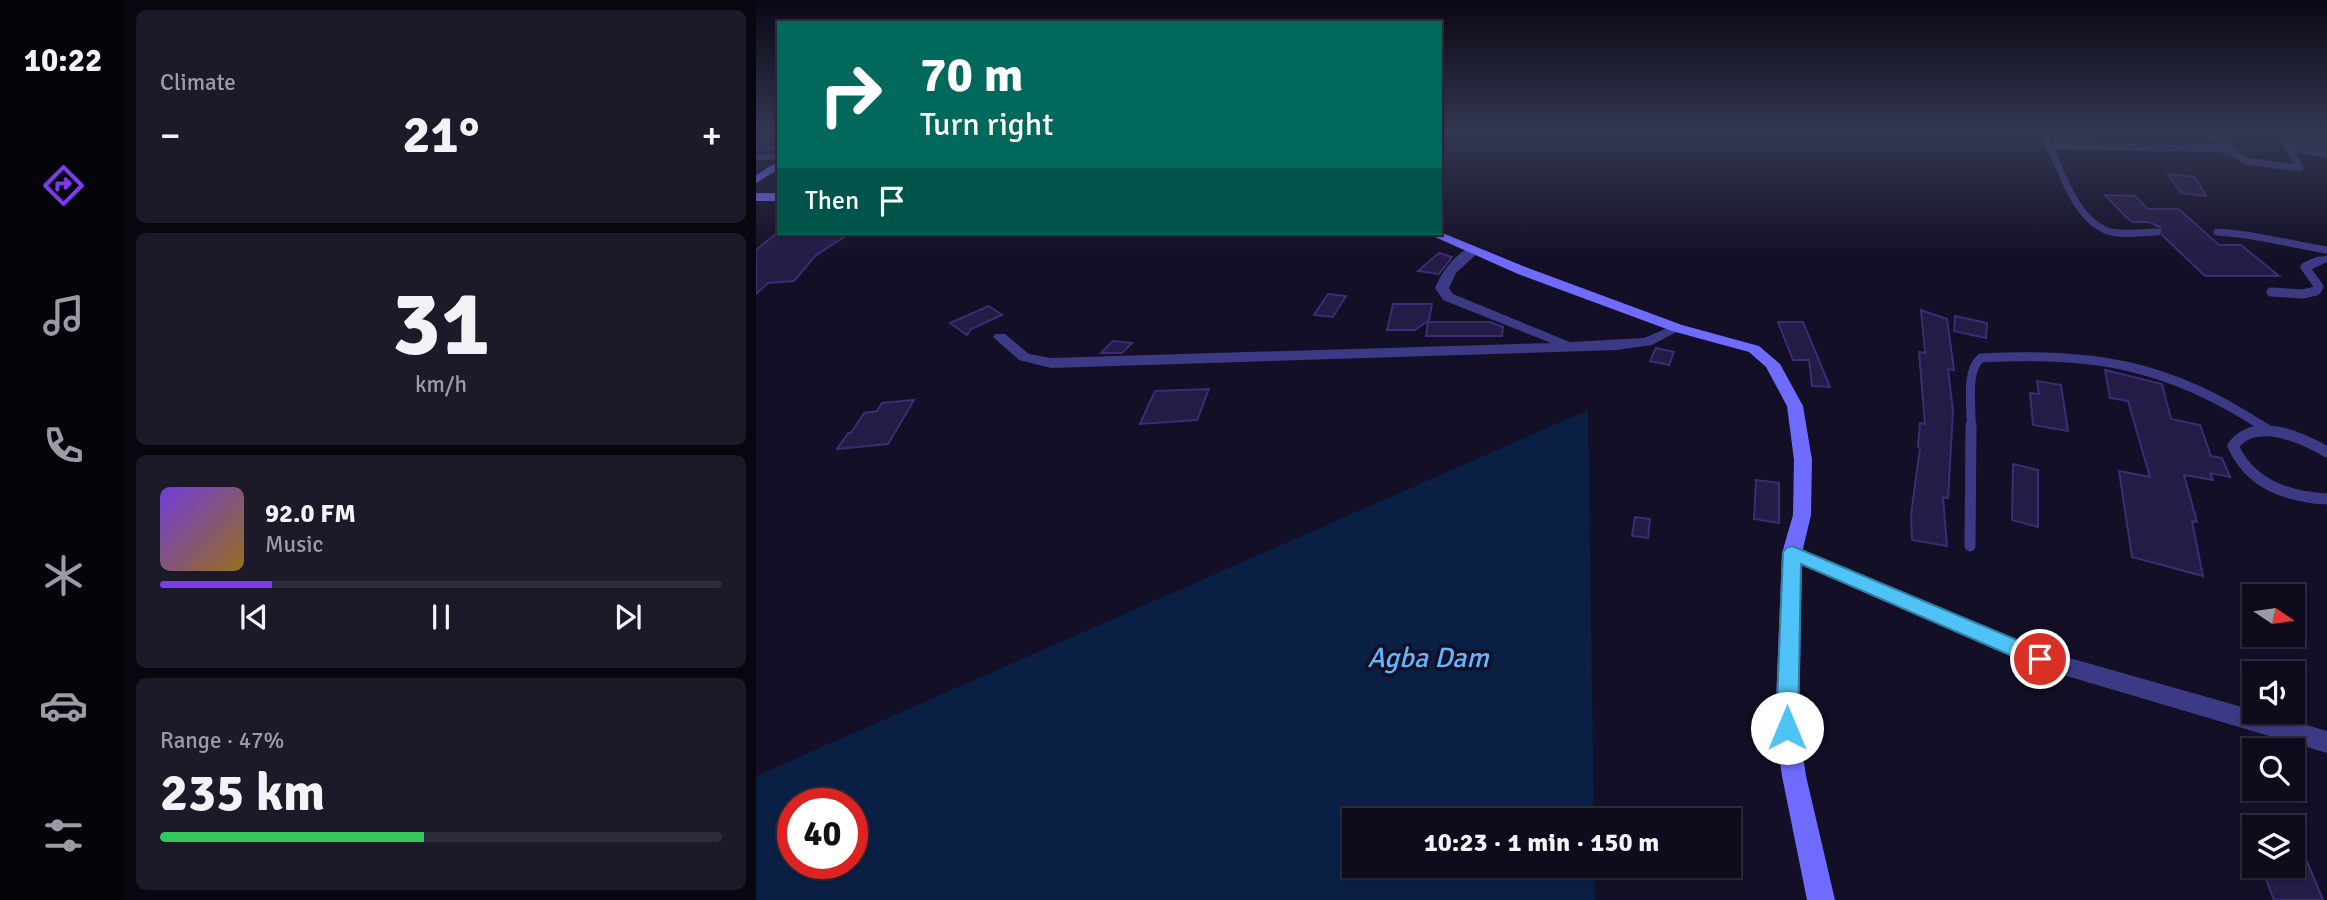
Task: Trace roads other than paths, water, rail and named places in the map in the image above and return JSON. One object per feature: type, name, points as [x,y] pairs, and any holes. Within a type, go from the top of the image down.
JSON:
[{"type":"street","points":[[756,197],[777,197]]},
{"type":"street","points":[[1438,235],[1677,328],[1754,349],[1772,364],[1795,407],[1803,460],[1802,516],[1792,553],[1787,728],[1794,776],[1821,900]]},
{"type":"street","points":[[1474,250],[1453,266],[1446,276],[1442,288],[1448,297],[1570,345]]},
{"type":"street","points":[[1000,337],[1024,357],[1051,363],[1647,342],[1677,328]]},
{"type":"street","points":[[1792,553],[2040,659],[2327,742]]},
{"type":"lane","points":[[2063,175],[2072,197],[2102,228],[2114,232],[2157,232]]},
{"type":"lane","points":[[2217,232],[2251,234],[2284,244],[2327,250]]},
{"type":"lane","points":[[2271,292],[2303,294],[2316,291],[2319,286],[2305,267],[2309,263],[2327,259]]},
{"type":"lane","points":[[1970,546],[1972,372],[1975,363],[1982,358],[2080,357],[2151,371],[2193,386],[2269,431],[2303,439],[2327,452]]},
{"type":"lane","points":[[2269,431],[2243,433],[2236,438],[2233,446],[2243,465],[2262,480],[2288,492],[2327,499]]},
{"type":"water","name":"Agba Dam","points":[[1588,410],[1594,808],[1342,808],[1342,878],[1594,878],[1595,900],[756,900],[756,776]]}]
